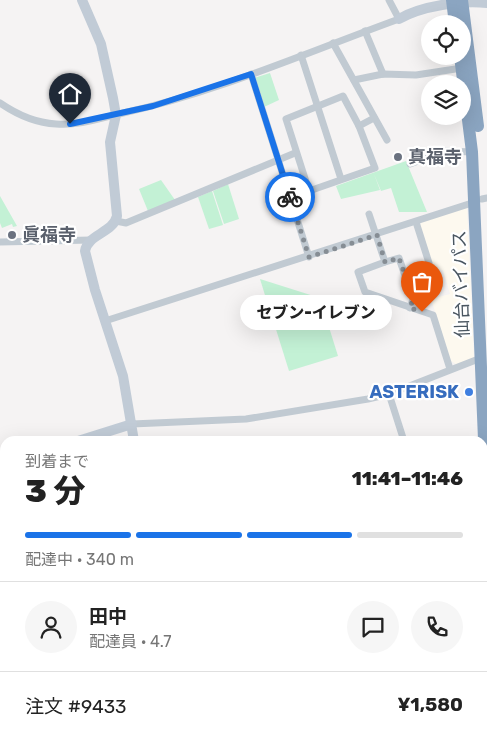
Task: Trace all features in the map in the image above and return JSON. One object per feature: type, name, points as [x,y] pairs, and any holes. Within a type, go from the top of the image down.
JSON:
[{"type":"highway","points":[[456,15],[457,1]]},
{"type":"highway","name":"仙台バイパス","points":[[457,1],[482,117],[481,358],[484,436]]},
{"type":"highway","name":"仙台バイパス","points":[[461,65],[472,152],[481,200],[487,304]]},
{"type":"street","points":[[82,0],[101,44],[116,115],[110,142],[118,216],[112,226],[91,240],[85,251],[123,376],[133,436]]},
{"type":"street","points":[[390,0],[400,19]]},
{"type":"street","points":[[0,103],[29,118],[55,124],[70,124],[116,115],[170,101],[251,74],[400,19],[430,5],[457,1],[487,3]]},
{"type":"street","points":[[365,31],[383,74]]},
{"type":"street","points":[[333,43],[387,140]]},
{"type":"street","points":[[301,55],[341,179]]},
{"type":"street","points":[[354,80],[383,74],[416,75],[451,65]]},
{"type":"street","points":[[251,74],[309,257]]},
{"type":"street","points":[[343,96],[359,126],[375,168],[309,190],[295,153],[286,119],[317,106],[343,96]]},
{"type":"street","points":[[359,126],[374,118]]},
{"type":"street","points":[[410,164],[446,151],[472,152]]},
{"type":"street","points":[[116,221],[126,223],[295,153]]},
{"type":"street","points":[[105,321],[309,257],[481,200]]},
{"type":"street","points":[[369,214],[385,262]]},
{"type":"street","points":[[416,222],[429,263]]},
{"type":"street","points":[[0,242],[91,240]]},
{"type":"street","points":[[410,308],[413,299],[399,258],[358,272],[365,292],[410,308],[433,315],[450,370]]},
{"type":"street","points":[[94,436],[132,424],[246,419],[389,394],[481,358]]},
{"type":"street","points":[[389,394],[402,436]]},
{"type":"shaded area","points":[[467,207],[474,358],[456,364],[451,361],[431,299],[450,294],[443,270],[435,272],[420,225],[422,222]]},
{"type":"green space","points":[[270,73],[279,100],[264,107],[254,78]]},
{"type":"green space","points":[[406,161],[427,212],[399,212],[391,188],[381,191],[374,174],[380,190],[341,199],[336,186]]},
{"type":"green space","points":[[161,180],[175,200],[148,211],[139,189]]},
{"type":"green space","points":[[228,184],[239,219],[224,224],[213,191]]},
{"type":"green space","points":[[212,191],[223,225],[209,229],[198,197]]},
{"type":"green space","points":[[0,196],[17,226],[13,227],[12,224],[2,228],[0,223]]},
{"type":"green space","points":[[260,279],[320,298],[322,306],[273,321]]},
{"type":"green space","points":[[323,308],[338,356],[289,371],[274,323]]},
{"type":"way so far","points":[[290,197],[309,257],[377,235],[385,262],[399,258],[413,299],[410,308],[422,312]]},
{"type":"place","name":"真福寺","points":[[398,157]]},
{"type":"place","name":"眞福寺","points":[[12,235]]},
{"type":"place","name":"セブン-イレブン","points":[[422,312]]},
{"type":"place","name":"ASTERISK","points":[[469,392]]},
{"type":"route","points":[[70,124],[88,122],[153,106],[204,91],[251,74],[290,197]]}]
